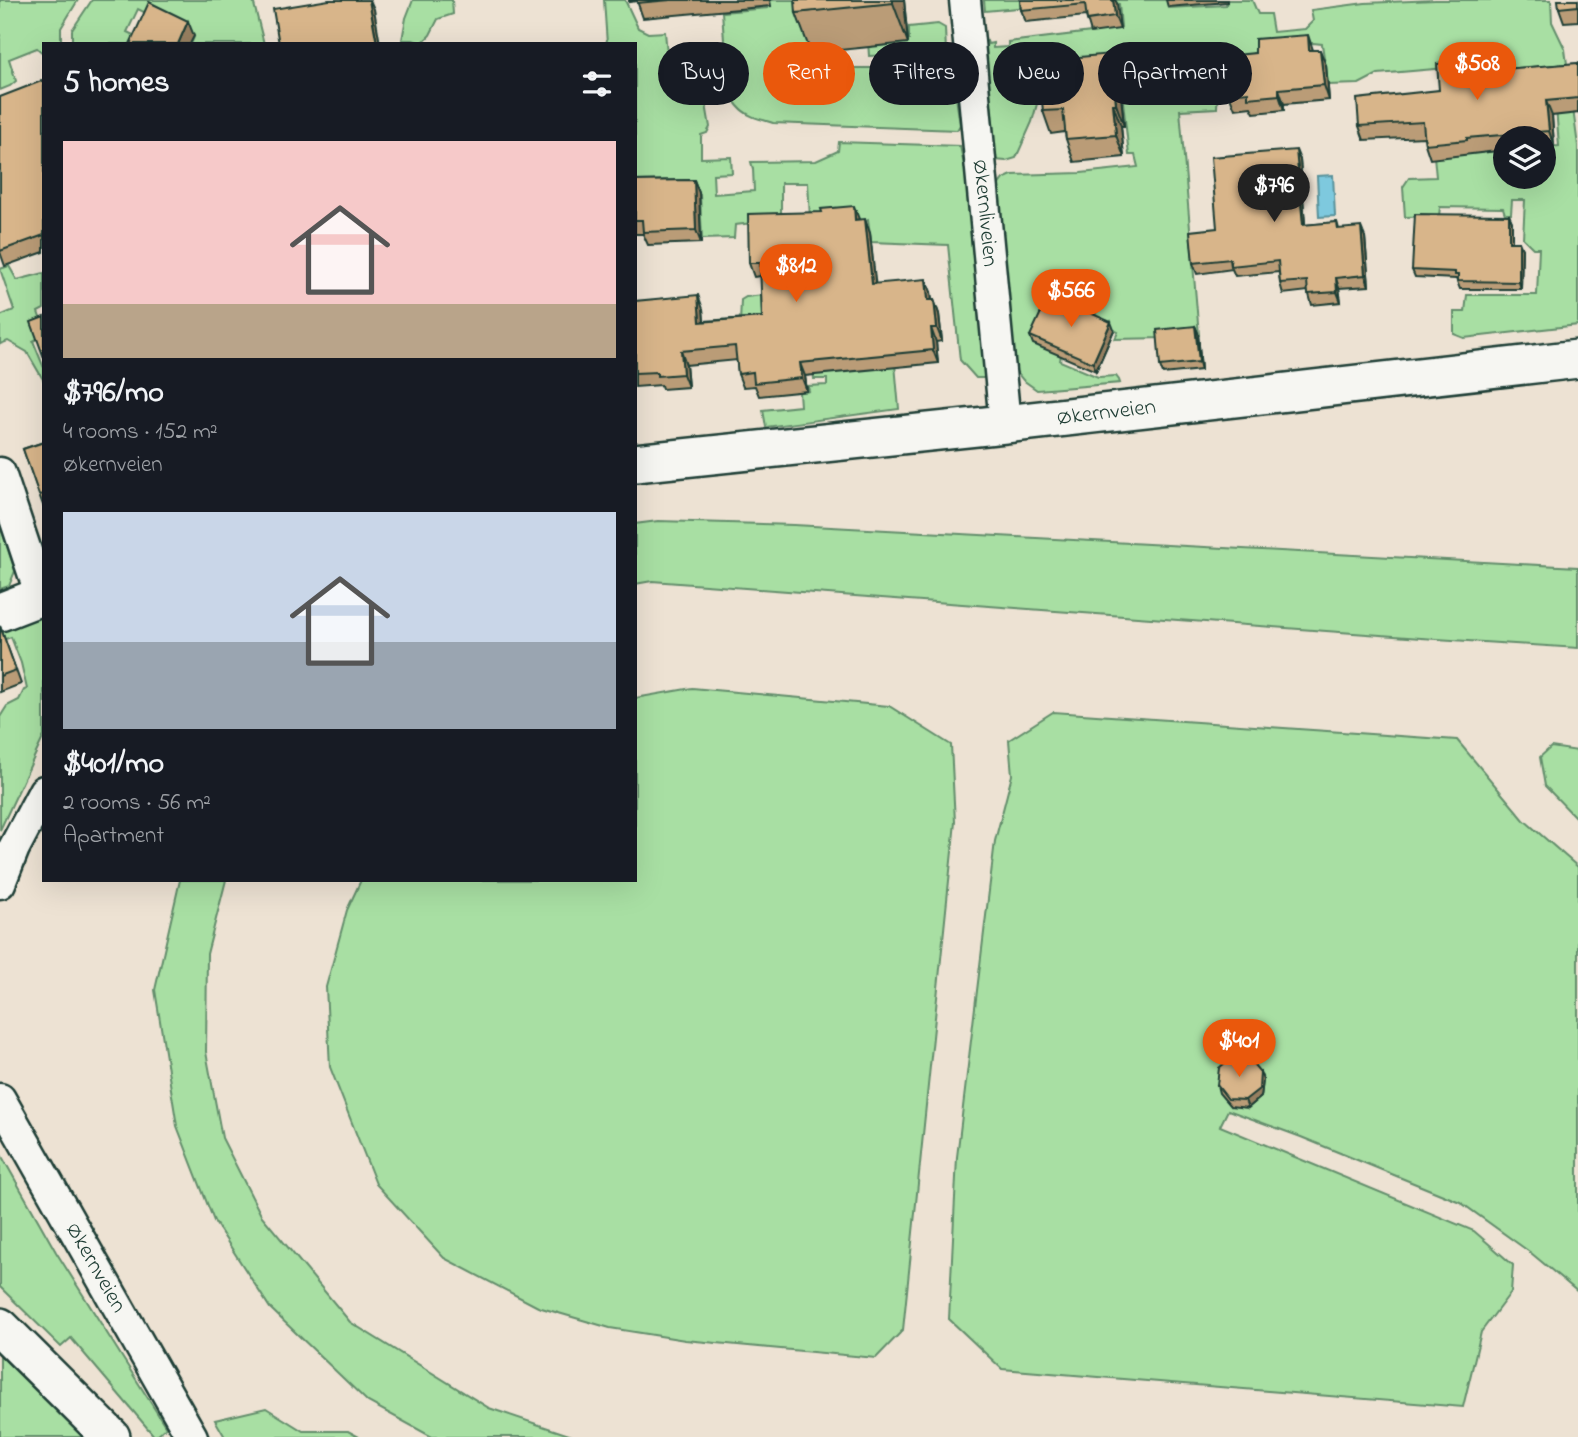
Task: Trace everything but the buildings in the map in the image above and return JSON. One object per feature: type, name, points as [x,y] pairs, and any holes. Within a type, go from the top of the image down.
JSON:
[{"type":"street","name":"Økernliveien","points":[[965,0],[1005,424]]},
{"type":"street","name":"Økernveien","points":[[637,464],[1578,359]]},
{"type":"street","points":[[0,473],[42,596],[0,612]]},
{"type":"street","points":[[0,883],[14,848],[42,796]]},
{"type":"street","name":"Økernveien","points":[[0,1099],[192,1437]]},
{"type":"street","points":[[0,1327],[111,1437]]},
{"type":"green space","points":[[0,0],[78,0],[61,28],[61,42],[42,42],[42,52],[37,48],[9,59],[16,81],[0,90]]},
{"type":"green space","points":[[92,0],[253,0],[264,42],[192,42],[194,37],[138,9],[127,32],[144,40],[143,42],[72,42],[72,30]]},
{"type":"green space","points":[[413,0],[452,0],[453,14],[438,19],[423,42],[402,40]]},
{"type":"green space","points":[[604,0],[625,0],[638,28],[648,33],[665,32],[666,42],[658,42],[658,105],[706,105],[710,127],[707,133],[701,135],[701,158],[731,157],[732,173],[713,174],[714,194],[754,191],[751,162],[816,161],[838,151],[839,142],[960,146],[973,208],[985,378],[976,378],[960,360],[948,245],[871,242],[868,219],[862,221],[813,271],[808,183],[781,183],[781,220],[735,225],[734,238],[702,239],[700,195],[637,208],[637,42],[607,42]]},
{"type":"green space","points":[[768,0],[809,0],[812,42],[763,42],[763,105],[855,105],[855,68],[869,68],[869,105],[957,105],[960,125],[957,130],[773,123],[746,113],[737,105],[749,105],[749,42],[724,42],[722,12],[768,8]]},
{"type":"green space","points":[[984,0],[1028,0],[1029,7],[985,11]]},
{"type":"green space","points":[[1168,0],[1169,8],[1226,5],[1227,0],[1252,0],[1258,14],[1270,14],[1273,32],[1305,29],[1313,21],[1311,10],[1365,3],[1551,0],[1552,22],[1565,49],[1578,146],[1578,325],[1464,338],[1454,334],[1454,312],[1465,312],[1467,295],[1537,295],[1539,248],[1533,248],[1523,238],[1525,200],[1512,200],[1511,214],[1505,214],[1503,208],[1440,207],[1439,216],[1405,217],[1403,187],[1409,178],[1436,177],[1434,156],[1493,151],[1493,189],[1556,189],[1556,146],[1559,146],[1554,81],[1504,84],[1503,64],[1497,57],[1451,62],[1446,68],[1378,74],[1359,84],[1328,85],[1322,44],[1275,46],[1275,52],[1253,53],[1252,56],[1252,42],[1098,42],[1098,77],[1084,79],[1084,42],[1008,42],[1121,27],[1119,4],[1112,2]]},
{"type":"green space","points":[[938,24],[945,28],[946,42],[869,42],[869,56],[868,42],[909,39],[909,27]]},
{"type":"green space","points":[[983,42],[993,43],[993,105],[1037,105],[1016,158],[1006,161],[995,160]]},
{"type":"green space","points":[[1123,105],[1217,105],[1217,108],[1180,110],[1199,335],[1115,339],[1118,332],[1093,321],[1098,308],[1074,298],[1068,310],[1060,361],[1098,377],[1116,376],[1120,383],[1037,390],[1015,370],[998,186],[1003,179],[1012,175],[1081,173],[1138,167],[1135,155],[1129,155]]},
{"type":"green space","points":[[9,266],[17,280],[42,274],[42,310],[38,312],[42,329],[39,338],[33,341],[42,363],[42,378],[27,352],[8,341],[0,344],[0,316],[14,310],[0,269]]},
{"type":"green space","points":[[763,295],[893,342],[899,409],[766,427],[763,410],[800,406],[799,392],[809,391],[808,386],[827,385],[827,379],[814,379],[811,341],[740,324],[741,300]]},
{"type":"green space","points":[[658,521],[794,525],[1578,567],[1578,648],[652,581],[637,584],[637,524]]},
{"type":"green space","points":[[0,525],[15,571],[9,586],[0,589]]},
{"type":"green space","points":[[42,616],[42,740],[0,830],[0,717],[7,706],[19,700],[27,689],[11,637],[0,641],[0,631]]},
{"type":"green space","points":[[692,688],[889,706],[951,745],[955,822],[903,1330],[876,1358],[685,1340],[610,1328],[538,1307],[444,1258],[376,1184],[330,1067],[326,987],[347,910],[360,882],[637,882],[637,698]]},
{"type":"green space","points":[[1053,712],[1457,740],[1524,820],[1578,867],[1578,1292],[1531,1253],[1460,1202],[1228,1110],[1220,1126],[1474,1231],[1513,1265],[1511,1292],[1481,1332],[1463,1407],[1002,1369],[949,1319],[957,1157],[995,841],[1012,775],[1009,740]]},
{"type":"green space","points":[[1551,747],[1578,751],[1578,820],[1545,786],[1540,757]]},
{"type":"green space","points":[[180,882],[225,882],[207,954],[206,1052],[222,1138],[261,1215],[350,1322],[489,1408],[575,1437],[432,1437],[368,1402],[270,1308],[214,1221],[177,1126],[155,990]]},
{"type":"green space","points":[[0,1153],[56,1252],[166,1427],[155,1437],[71,1338],[61,1347],[0,1287]]},
{"type":"green space","points":[[0,1349],[85,1437],[0,1437]]},
{"type":"green space","points":[[266,1408],[303,1431],[348,1431],[359,1437],[225,1437],[215,1420]]},
{"type":"water","points":[[1333,175],[1335,216],[1319,217],[1317,176]]}]
